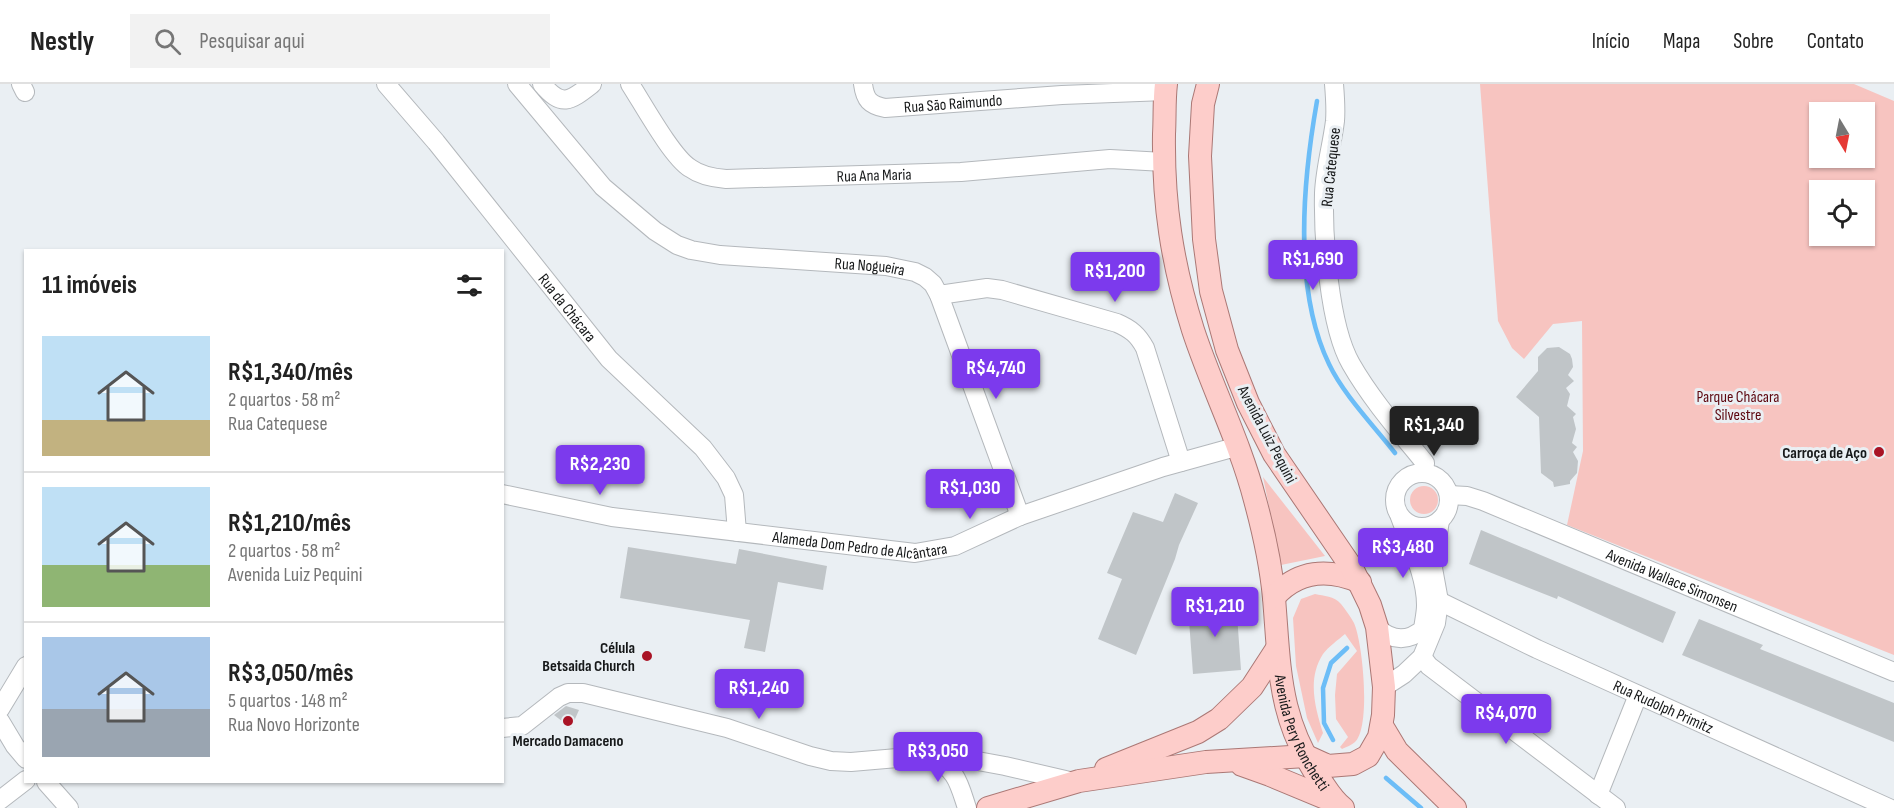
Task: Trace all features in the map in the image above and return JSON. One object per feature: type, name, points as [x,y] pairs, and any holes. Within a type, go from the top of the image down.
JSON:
[{"type":"main road","name":"Avenida Luiz Pequini","points":[[988,808],[1076,782],[1127,759],[1198,732],[1220,719],[1252,687],[1276,650],[1274,597],[1267,548],[1239,446],[1193,330],[1169,237],[1164,162],[1166,88]]},
{"type":"main road","name":"Avenida Luiz Pequini","points":[[1076,782],[1225,761],[1306,756],[1328,766],[1353,764],[1368,756],[1374,748],[1382,726],[1384,687],[1377,627],[1360,582],[1274,454],[1248,403],[1227,350],[1211,291],[1204,239],[1200,156],[1205,91]]},
{"type":"main road","points":[[1274,597],[1289,582],[1318,573],[1341,575],[1360,582]]},
{"type":"main road","name":"Avenida Pery Ronchetti","points":[[1276,650],[1279,677],[1288,715],[1311,768],[1339,805]]},
{"type":"main road","points":[[1382,726],[1397,752],[1455,808]]},
{"type":"main road","points":[[1225,761],[1270,775],[1339,805]]},
{"type":"street","name":"Rua Nogueira","points":[[517,84],[603,187],[655,231],[677,245],[720,255],[886,266],[915,272],[925,277],[933,284],[939,295]]},
{"type":"street","points":[[542,84],[552,95],[560,100],[567,100],[576,97],[592,84]]},
{"type":"street","name":"Rua Ana Maria","points":[[630,84],[674,153],[688,168],[707,177],[726,179],[961,172],[1110,159],[1164,162]]},
{"type":"street","name":"Rua São Raimundo","points":[[863,84],[867,101],[874,106],[885,108],[1061,90],[1166,88]]},
{"type":"street","name":"Rua Catequese","points":[[1334,84],[1335,117],[1326,172],[1324,209],[1325,237],[1335,318],[1344,350],[1351,364],[1384,412],[1425,463],[1424,473]]},
{"type":"street","name":"Rua da Chácara","points":[[394,86],[609,359],[709,456],[726,478],[734,495],[737,532]]},
{"type":"street","points":[[1020,516],[939,295],[987,288],[1002,290],[1129,328],[1139,337],[1145,348],[1181,462]]},
{"type":"street","name":"Alameda Dom Pedro de Alcântara","points":[[504,494],[612,517],[915,553],[955,546],[1020,516],[1181,462],[1239,446]]},
{"type":"street","points":[[1377,627],[1387,636],[1400,639],[1413,636],[1423,629],[1426,607],[1425,592],[1400,517],[1396,497],[1401,485],[1411,476],[1424,473],[1443,482],[1449,495],[1448,509],[1440,520],[1424,527],[1415,526],[1400,517]]},
{"type":"street","name":"Avenida Wallace Simonsen","points":[[1449,495],[1467,496],[1497,506],[1894,672]]},
{"type":"street","points":[[1384,687],[1404,674],[1422,657],[1436,623],[1439,602],[1433,568],[1440,520]]},
{"type":"street","name":"Rua Rudolph Primitz","points":[[1439,602],[1889,808]]},
{"type":"street","points":[[1422,657],[1429,666],[1616,808]]},
{"type":"street","points":[[0,709],[24,669]]},
{"type":"street","points":[[504,728],[522,726],[559,697],[568,693],[583,693],[727,728],[831,761],[956,757],[1076,782]]},
{"type":"street","points":[[1598,795],[1638,695]]},
{"type":"street","points":[[0,721],[14,750]]},
{"type":"street","points":[[932,758],[951,769],[964,800]]},
{"type":"street","points":[[964,800],[968,777],[976,770],[992,765],[1005,766],[1017,777],[1020,789],[1018,799]]},
{"type":"street","points":[[0,800],[24,782]]},
{"type":"street","points":[[47,783],[62,805]]},
{"type":"green space","name":"Parque Chácara Silvestre","points":[[1480,84],[1854,84],[1894,101],[1894,655],[1567,525],[1583,451],[1582,321],[1553,324],[1524,359],[1512,348],[1498,321]]},
{"type":"green space","points":[[1263,477],[1325,556],[1281,565]]},
{"type":"green space","points":[[1424,486],[1434,490],[1438,500],[1434,510],[1424,514],[1414,510],[1410,500],[1414,490]]},
{"type":"green space","points":[[1315,594],[1332,598],[1341,604],[1354,623],[1360,648],[1364,684],[1363,720],[1355,742],[1342,749],[1340,747],[1348,737],[1336,719],[1337,674],[1357,651],[1345,634],[1325,651],[1318,664],[1314,693],[1323,733],[1318,743],[1307,718],[1296,666],[1293,618],[1301,599]]},
{"type":"building","points":[[1559,347],[1570,354],[1572,359],[1573,367],[1568,375],[1574,381],[1566,388],[1570,394],[1567,406],[1576,414],[1573,417],[1576,429],[1572,443],[1577,447],[1573,452],[1578,461],[1577,473],[1570,484],[1554,487],[1553,482],[1541,473],[1539,417],[1516,397],[1538,371],[1538,357],[1547,348]]},
{"type":"building","points":[[1175,493],[1198,503],[1136,655],[1098,639],[1122,579],[1107,573],[1133,512],[1163,522]]},
{"type":"building","points":[[1481,530],[1676,612],[1663,643],[1558,596],[1557,599],[1469,564]]},
{"type":"building","points":[[628,547],[736,564],[739,549],[827,566],[823,590],[778,582],[765,652],[744,648],[750,620],[620,598]]},
{"type":"building","points":[[1236,601],[1241,670],[1193,674],[1188,607],[1212,606]]},
{"type":"building","points":[[1699,619],[1763,645],[1760,649],[1894,703],[1894,742],[1682,655]]},
{"type":"building","name":"Mercado Damaceno","points":[[566,706],[579,710],[571,728],[554,715]]},
{"type":"waterway","points":[[1317,101],[1305,199],[1304,234],[1310,303],[1318,335],[1335,375],[1350,398],[1395,453]]},
{"type":"waterway","points":[[1333,740],[1324,723],[1323,688],[1331,663],[1347,648]]},
{"type":"waterway","points":[[1386,778],[1421,808]]},
{"type":"place","name":"Carroça de Aço","points":[[1879,452]]},
{"type":"place","name":"Célula Betsaida Church","points":[[647,656]]},
{"type":"place","name":"Mercado Damaceno","points":[[568,721]]}]
